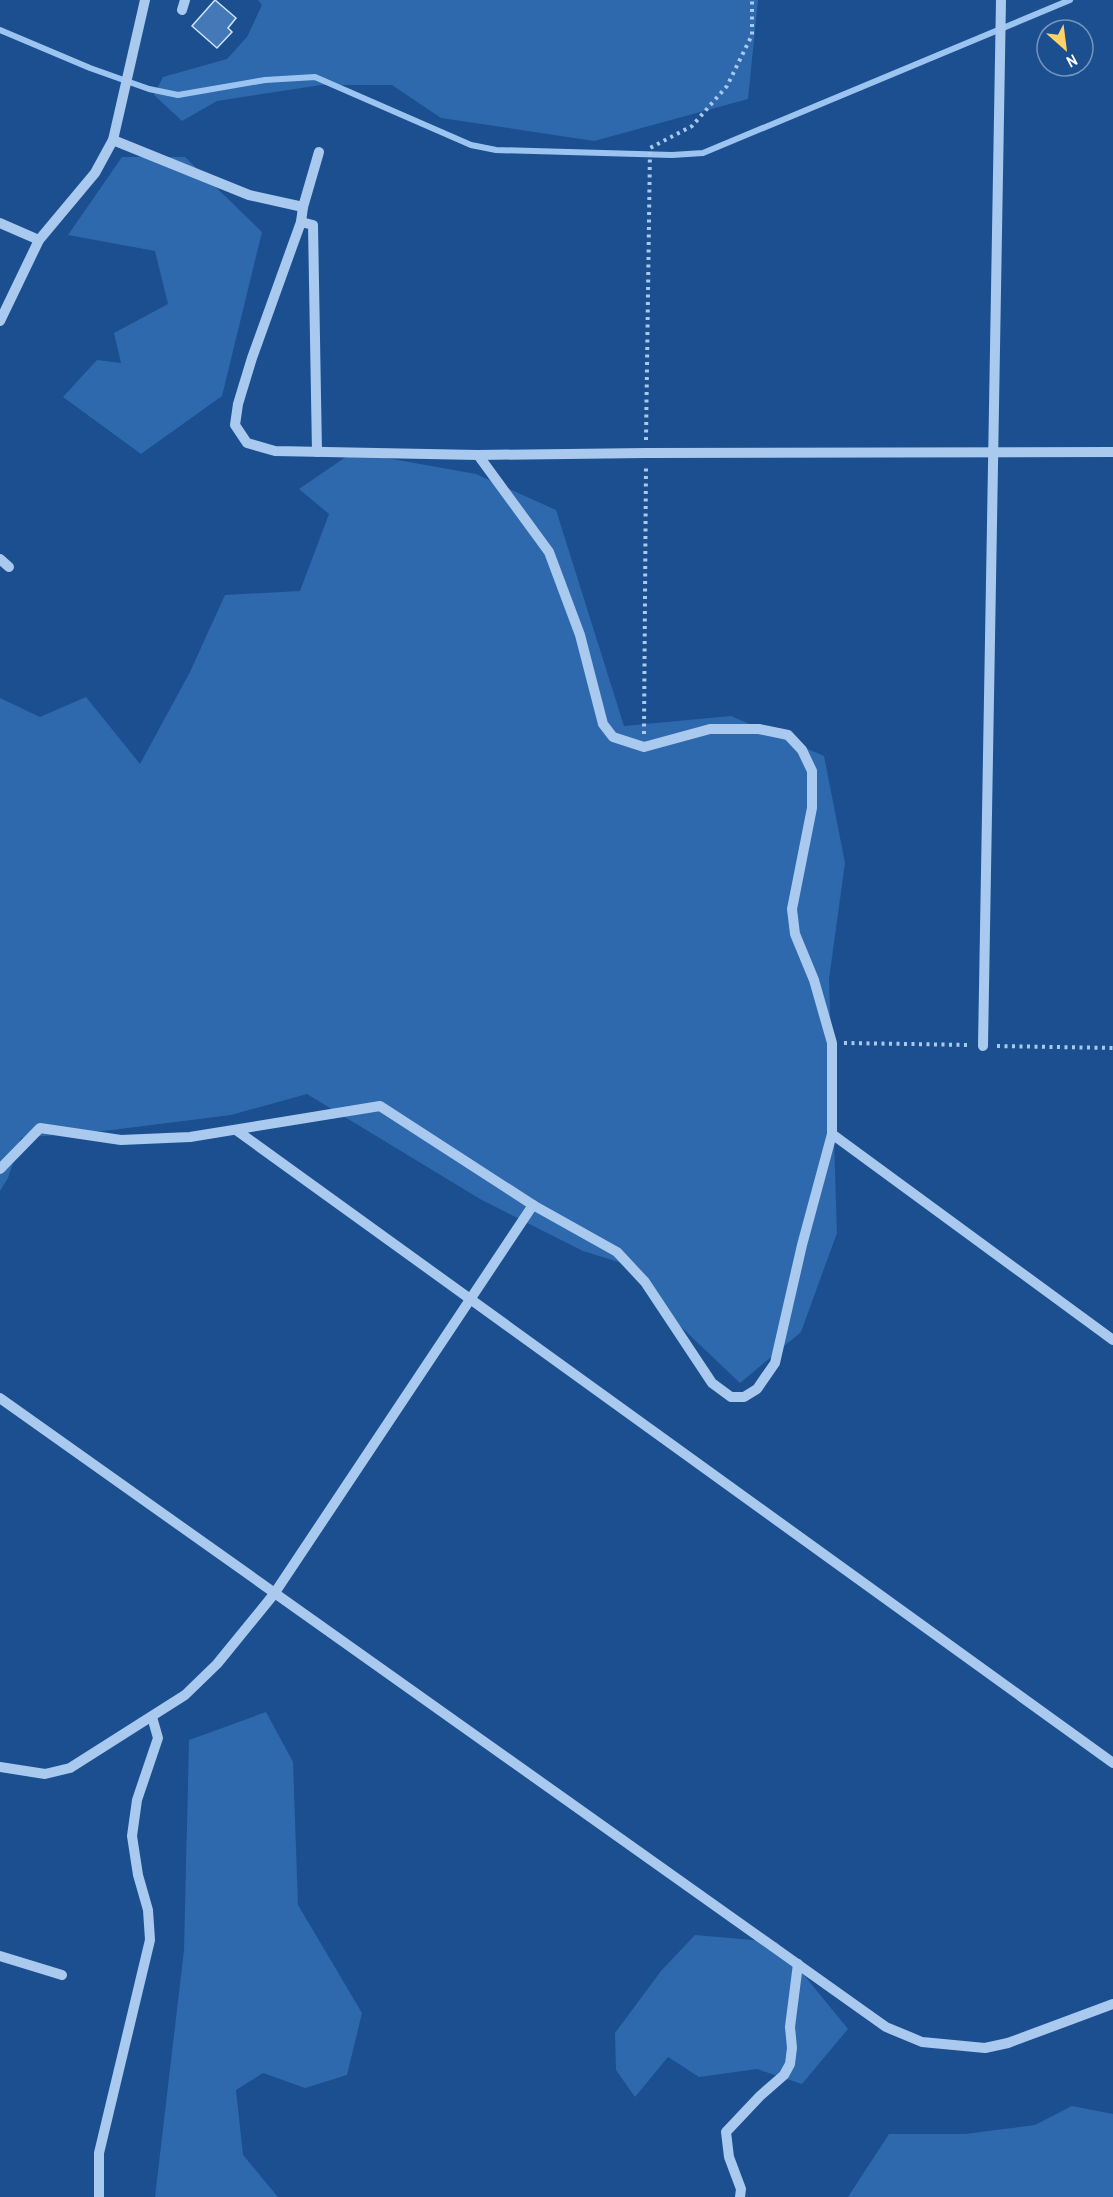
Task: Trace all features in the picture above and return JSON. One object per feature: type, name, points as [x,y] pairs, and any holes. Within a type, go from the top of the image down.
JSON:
[{"type":"street","points":[[0,321],[39,240],[95,173],[113,140],[145,0]]},
{"type":"street","points":[[983,1046],[1001,0]]},
{"type":"street","points":[[113,140],[249,195],[303,207]]},
{"type":"street","points":[[319,152],[301,222],[287,256],[238,404],[235,425],[247,443],[275,451],[478,455],[1113,452]]},
{"type":"street","points":[[301,222],[313,225],[317,452]]},
{"type":"street","points":[[0,223],[39,240]]},
{"type":"street","points":[[0,1169],[40,1128],[121,1140],[190,1137],[380,1106],[533,1205],[617,1252],[645,1282],[712,1383],[731,1397],[744,1397],[757,1389],[775,1363],[802,1245],[832,1134],[832,1042],[814,980],[795,934],[792,909],[812,808],[812,771],[802,750],[789,735],[759,729],[710,729],[644,747],[613,737],[603,724],[580,635],[549,552],[478,455]]},
{"type":"street","points":[[0,559],[9,567]]},
{"type":"street","points":[[236,1130],[1113,1763]]},
{"type":"street","points":[[832,1134],[1113,1340]]},
{"type":"street","points":[[0,1767],[45,1774],[70,1768],[185,1695],[217,1664],[274,1594],[533,1205]]},
{"type":"street","points":[[0,1398],[886,2027],[922,2042],[984,2048],[1008,2043],[1113,2004]]},
{"type":"street","points":[[99,2197],[99,2153],[150,1940],[148,1910],[138,1875],[132,1836],[138,1800],[158,1738],[152,1717]]},
{"type":"street","points":[[0,1956],[62,1975]]},
{"type":"street","points":[[740,2197],[741,2189],[729,2157],[726,2132],[760,2096],[784,2075],[790,2064],[792,2048],[790,2027],[798,1964]]},
{"type":"path","points":[[644,747],[648,163],[650,148],[692,126],[727,86],[752,35],[752,0]]},
{"type":"shaded area","points":[[258,0],[758,0],[748,99],[594,141],[441,118],[392,85],[321,85],[217,101],[182,121],[154,95],[163,77],[227,59],[247,37],[262,5]]},
{"type":"shaded area","points":[[122,157],[185,157],[262,232],[222,396],[141,454],[63,397],[97,360],[121,363],[114,333],[168,304],[155,251],[68,235]]},
{"type":"shaded area","points":[[353,452],[476,474],[556,510],[624,726],[731,716],[824,756],[845,863],[829,979],[837,1233],[801,1332],[740,1383],[678,1324],[638,1268],[583,1251],[480,1199],[307,1094],[231,1115],[112,1130],[21,1138],[8,1178],[0,1191],[0,698],[40,717],[86,697],[140,764],[190,672],[225,595],[300,591],[329,514],[299,489]]},
{"type":"shaded area","points":[[266,1712],[293,1762],[298,1905],[362,2013],[347,2075],[305,2088],[263,2073],[236,2090],[243,2155],[278,2197],[155,2197],[184,1950],[189,1740]]},
{"type":"shaded area","points":[[695,1935],[777,1942],[848,2029],[802,2084],[757,2069],[699,2077],[668,2057],[635,2097],[616,2070],[615,2033],[661,1971]]},
{"type":"shaded area","points":[[1072,2106],[1113,2114],[1113,2197],[848,2197],[889,2134],[965,2134],[1035,2125]]},
{"type":"building","points":[[215,0],[236,18],[228,28],[232,32],[217,48],[192,26]]},
{"type":"waterway","points":[[0,30],[90,68],[149,89],[178,95],[265,80],[315,77],[471,145],[496,150],[672,155],[703,153],[1070,0]]}]
